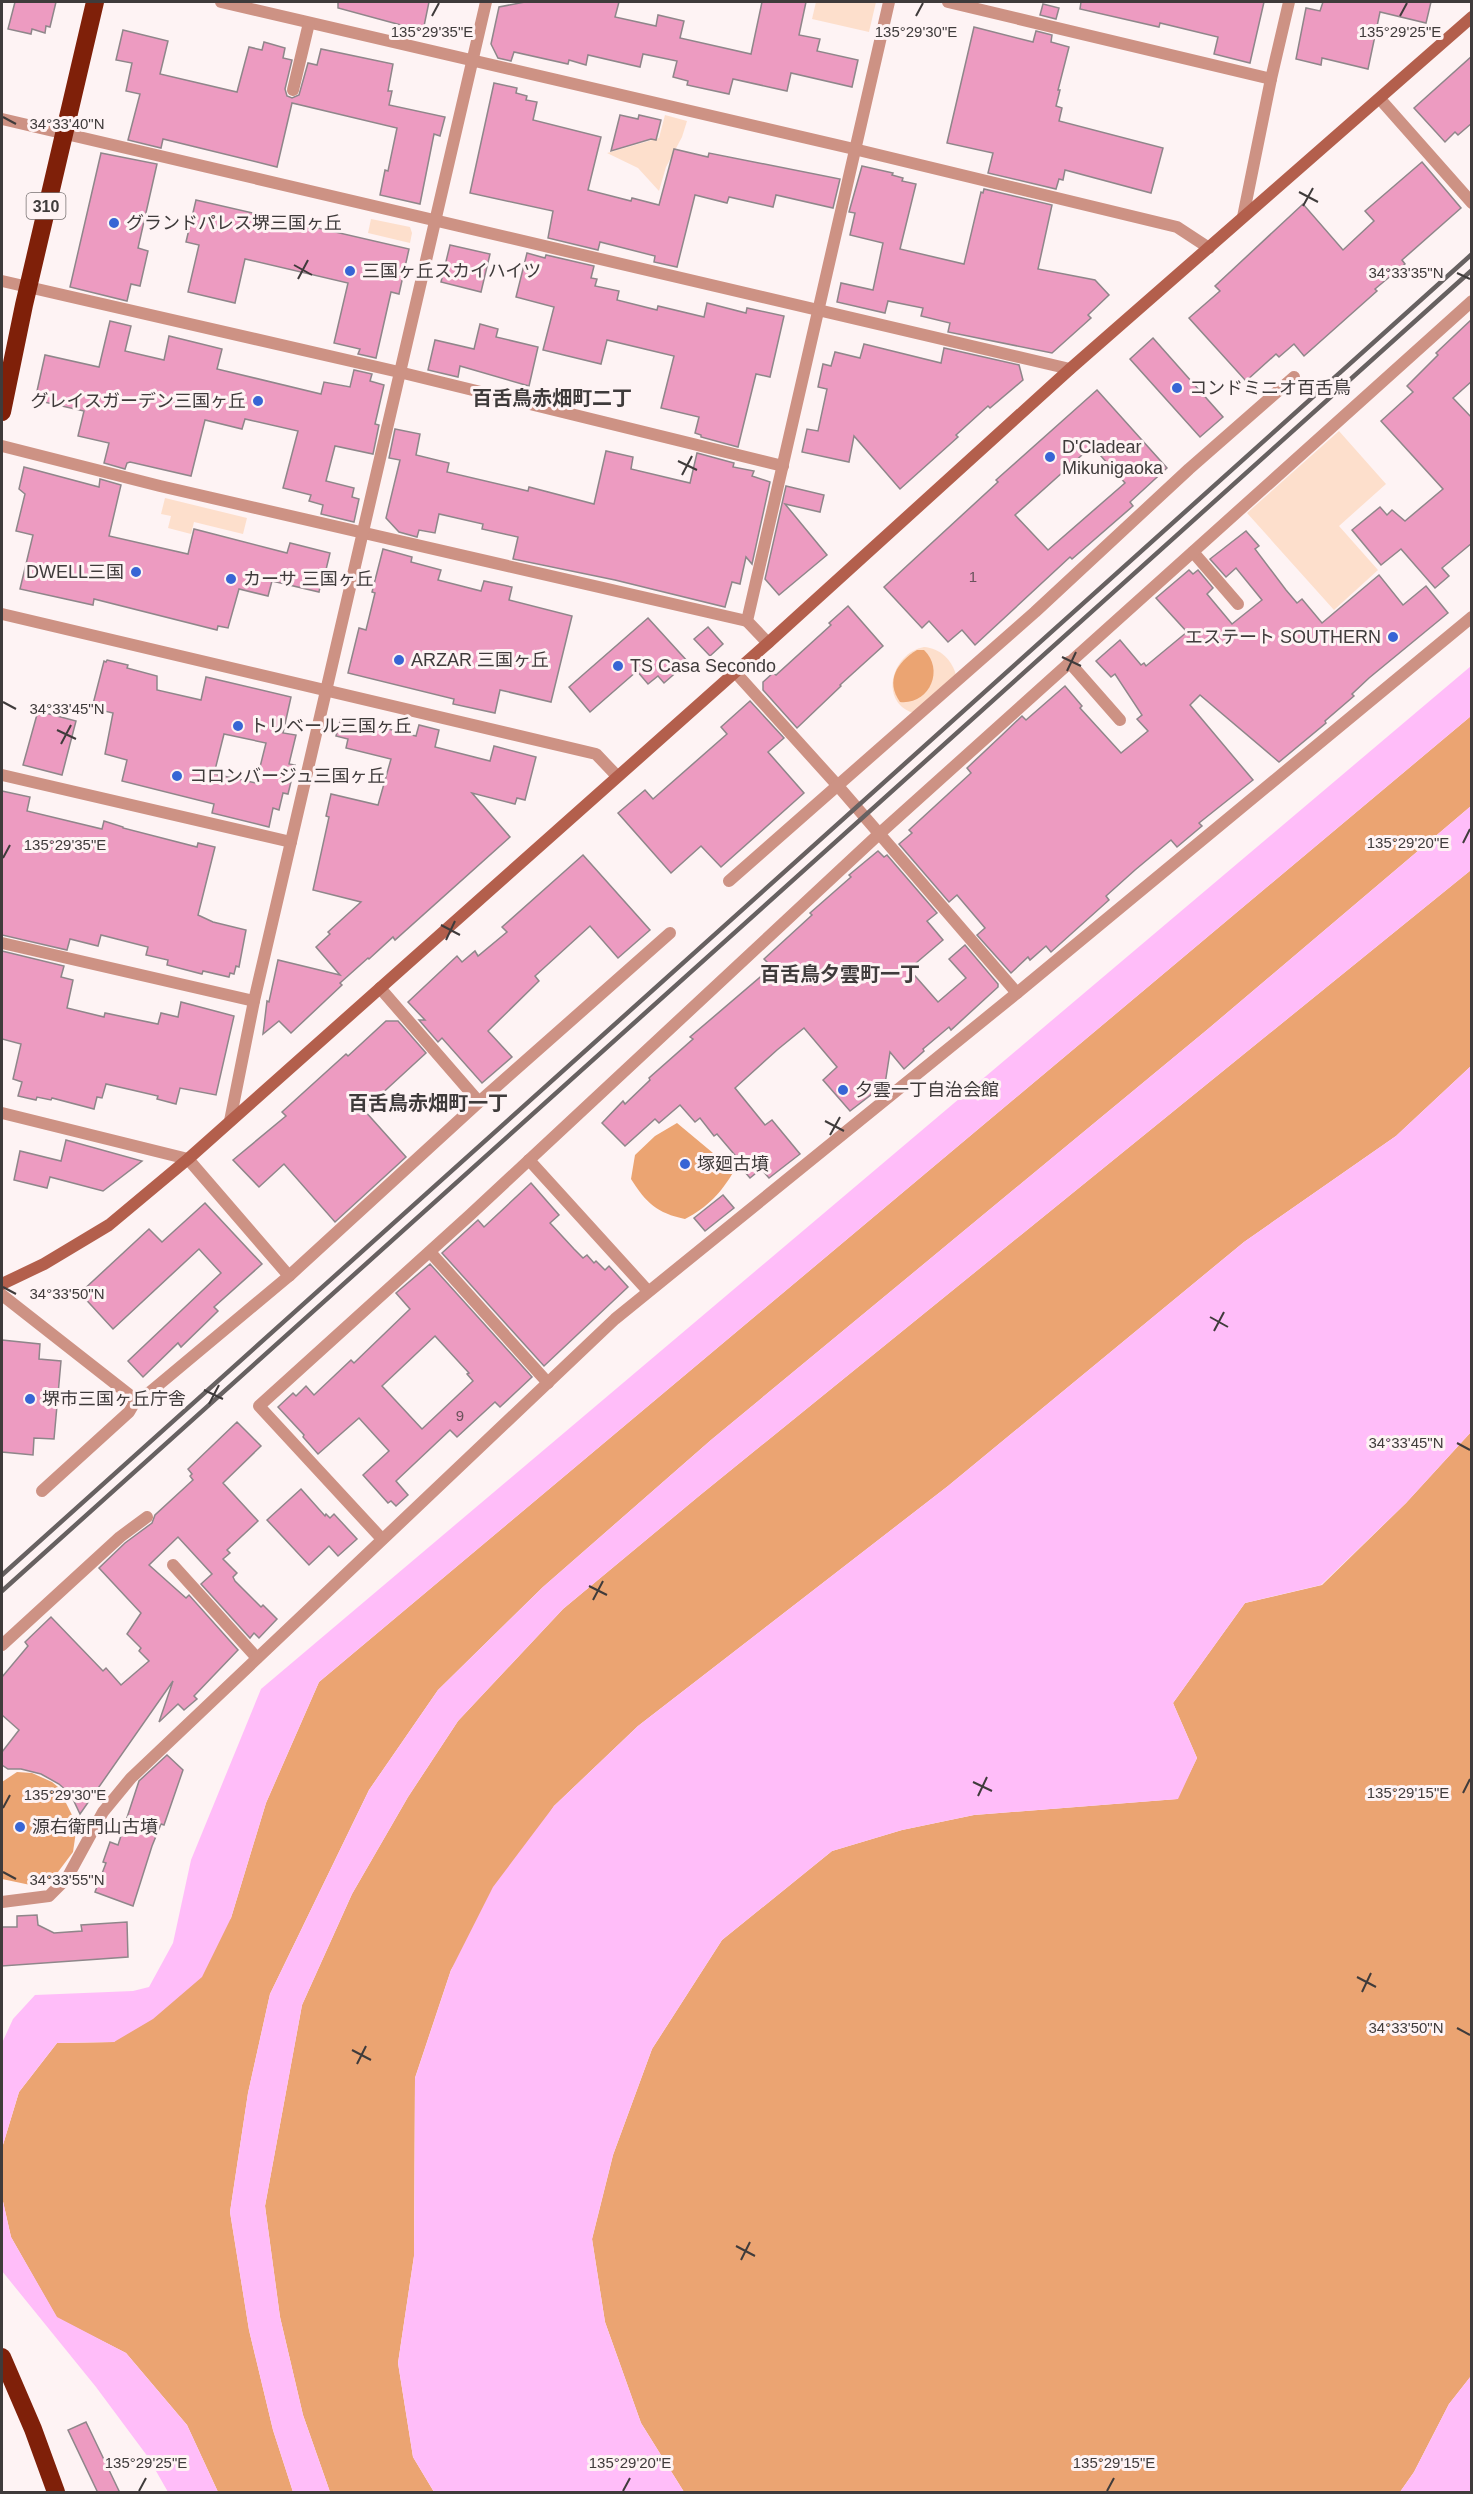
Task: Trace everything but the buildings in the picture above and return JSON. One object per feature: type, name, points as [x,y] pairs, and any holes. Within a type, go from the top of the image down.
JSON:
[{"type":"highway","name":"310","points":[[2,412],[28,286],[95,2]]},
{"type":"highway","points":[[2,2357],[33,2429],[56,2493]]},
{"type":"highway","points":[[33,2429],[66,2493]]},
{"type":"street","points":[[221,2],[854,149],[1176,227],[1209,248]]},
{"type":"street","points":[[231,1121],[254,1001],[486,2]]},
{"type":"street","points":[[747,621],[889,2]]},
{"type":"street","points":[[948,2],[1271,79]]},
{"type":"street","points":[[1243,217],[1289,2]]},
{"type":"street","points":[[2,1284],[44,1264],[109,1225],[188,1159],[768,643],[1070,369],[1472,17]]},
{"type":"street","points":[[293,90],[309,23]]},
{"type":"street","points":[[1380,99],[1472,203]]},
{"type":"street","points":[[2,119],[1070,369]]},
{"type":"street","points":[[2,281],[399,372],[783,466]]},
{"type":"street","points":[[382,1539],[259,1406],[529,1160],[876,831],[1472,302]]},
{"type":"street","points":[[729,881],[842,791],[1189,469],[1294,377]]},
{"type":"street","points":[[2,446],[363,533],[747,621],[768,643]]},
{"type":"street","points":[[1192,552],[1238,604]]},
{"type":"street","points":[[2,614],[596,754],[617,776]]},
{"type":"street","points":[[2,1902],[49,1896],[67,1878],[103,1812],[132,1778],[382,1539],[648,1291],[1017,993],[1472,617]]},
{"type":"street","points":[[1068,662],[1120,720]]},
{"type":"street","points":[[735,672],[842,791],[1017,993]]},
{"type":"street","points":[[2,775],[291,842]]},
{"type":"street","points":[[42,1491],[129,1412],[136,1400],[150,1392],[289,1276],[479,1102],[670,933]]},
{"type":"street","points":[[2,943],[254,1001]]},
{"type":"street","points":[[380,988],[479,1102]]},
{"type":"street","points":[[2,1113],[188,1159],[289,1276]]},
{"type":"street","points":[[529,1160],[648,1291]]},
{"type":"street","points":[[429,1252],[548,1383]]},
{"type":"street","points":[[2,1295],[136,1400]]},
{"type":"street","points":[[2,1645],[120,1537],[147,1517]]},
{"type":"street","points":[[173,1565],[257,1658]]},
{"type":"shaded area","points":[[816,2],[876,2],[869,32],[812,19]]},
{"type":"shaded area","points":[[665,115],[687,121],[682,137],[666,167],[659,191],[638,168],[607,153],[659,138]]},
{"type":"shaded area","points":[[371,219],[410,227],[412,233],[410,243],[368,233]]},
{"type":"shaded area","points":[[1339,431],[1386,484],[1339,526],[1378,570],[1334,610],[1247,513]]},
{"type":"shaded area","points":[[165,498],[247,518],[243,534],[194,522],[191,534],[168,528],[171,516],[161,514]]},
{"type":"shaded area","points":[[924,647],[940,652],[952,664],[956,675],[913,713],[902,707],[895,698],[893,678],[904,658]]},
{"type":"shaded area","points":[[917,650],[924,650],[930,658],[933,667],[931,685],[919,698],[900,702],[894,687],[895,673],[904,660]]},
{"type":"shaded area","points":[[1471,666],[1471,716],[319,1682],[266,1803],[231,1918],[202,1977],[153,2019],[114,2042],[57,2043],[19,2092],[2,2148],[2,2043],[13,2019],[35,1995],[133,1991],[149,1987],[173,1943],[191,1860],[261,1689]]},
{"type":"shaded area","points":[[1471,716],[1471,806],[1208,1029],[711,1440],[543,1587],[438,1690],[369,1790],[270,1994],[248,2093],[230,2212],[249,2330],[273,2430],[293,2492],[218,2492],[187,2425],[126,2353],[57,2318],[11,2237],[2,2197],[2,2148],[19,2092],[57,2043],[114,2042],[231,1918],[266,1803],[319,1682]]},
{"type":"shaded area","points":[[1471,806],[1471,870],[563,1609],[458,1721],[408,1797],[352,1894],[302,2005],[265,2206],[280,2317],[303,2415],[330,2492],[293,2492],[273,2430],[249,2330],[230,2212],[248,2093],[270,1994],[369,1790],[438,1690],[543,1587],[711,1440],[1208,1029]]},
{"type":"shaded area","points":[[1471,870],[1471,1066],[1396,1136],[1244,1242],[948,1486],[638,1726],[554,1806],[451,1970],[415,2078],[414,2256],[398,2363],[413,2457],[434,2492],[330,2492],[303,2415],[280,2317],[265,2206],[302,2005],[352,1894],[408,1797],[458,1721],[563,1609]]},
{"type":"shaded area","points":[[1471,1066],[1471,1432],[1406,1503],[1321,1585],[1245,1603],[1173,1703],[1197,1758],[1178,1799],[974,1815],[902,1830],[832,1851],[722,1940],[652,2049],[613,2155],[592,2239],[605,2322],[641,2423],[684,2492],[434,2492],[413,2457],[398,2363],[414,2256],[415,2078],[451,1970],[493,1887],[554,1806],[638,1726],[948,1486],[1244,1242],[1396,1136]]},
{"type":"shaded area","points":[[677,1123],[713,1153],[727,1155],[734,1171],[713,1199],[701,1210],[685,1219],[667,1214],[653,1206],[631,1179],[635,1155],[655,1136]]},
{"type":"shaded area","points":[[1471,1432],[1471,2376],[1449,2404],[1414,2472],[1400,2492],[684,2492],[641,2423],[605,2322],[592,2239],[613,2155],[652,2049],[722,1940],[832,1851],[902,1830],[974,1815],[1177,1799],[1197,1758],[1173,1703],[1245,1603],[1322,1585],[1406,1503]]},
{"type":"shaded area","points":[[17,1772],[32,1773],[58,1787],[77,1825],[73,1852],[55,1876],[35,1886],[2,1879],[2,1782]]},
{"type":"shaded area","points":[[2,2197],[11,2237],[57,2317],[126,2353],[187,2425],[218,2492],[168,2492],[148,2457],[96,2387],[2,2271]]},
{"type":"shaded area","points":[[1471,2376],[1471,2492],[1400,2492],[1414,2472],[1449,2404]]},
{"type":"railway","points":[[2,1575],[1472,254]]},
{"type":"railway","points":[[2,1591],[1472,270]]},
{"type":"place","name":"グランドパレス堺三国ヶ丘","points":[[114,223]]},
{"type":"place","name":"三国ヶ丘スカイハイツ","points":[[350,271]]},
{"type":"place","name":"コンドミニオ百舌鳥","points":[[1177,388]]},
{"type":"place","name":"グレイスガーデン三国ヶ丘","points":[[258,401]]},
{"type":"place","name":"D'Cladear Mikunigaoka","points":[[1050,457]]},
{"type":"place","name":"DWELL三国","points":[[136,572]]},
{"type":"place","name":"カーサ 三国ヶ丘","points":[[231,579]]},
{"type":"place","name":"エステート SOUTHERN","points":[[1393,637]]},
{"type":"place","name":"ARZAR 三国ヶ丘","points":[[399,660]]},
{"type":"place","name":"TS Casa Secondo","points":[[618,666]]},
{"type":"place","name":"トリベール三国ヶ丘","points":[[238,726]]},
{"type":"place","name":"コロンバージュ三国ヶ丘","points":[[177,776]]},
{"type":"place","name":"夕雲一丁自治会館","points":[[843,1090]]},
{"type":"place","name":"塚廻古墳","points":[[685,1164]]},
{"type":"place","name":"堺市三国ヶ丘庁舎","points":[[30,1399]]},
{"type":"place","name":"源右衛門山古墳","points":[[20,1827]]},
{"type":"district","name":"百舌鳥赤畑町二丁","points":[[552,398]]},
{"type":"district","name":"百舌鳥夕雲町一丁","points":[[840,974]]},
{"type":"district","name":"百舌鳥赤畑町一丁","points":[[428,1103]]}]
